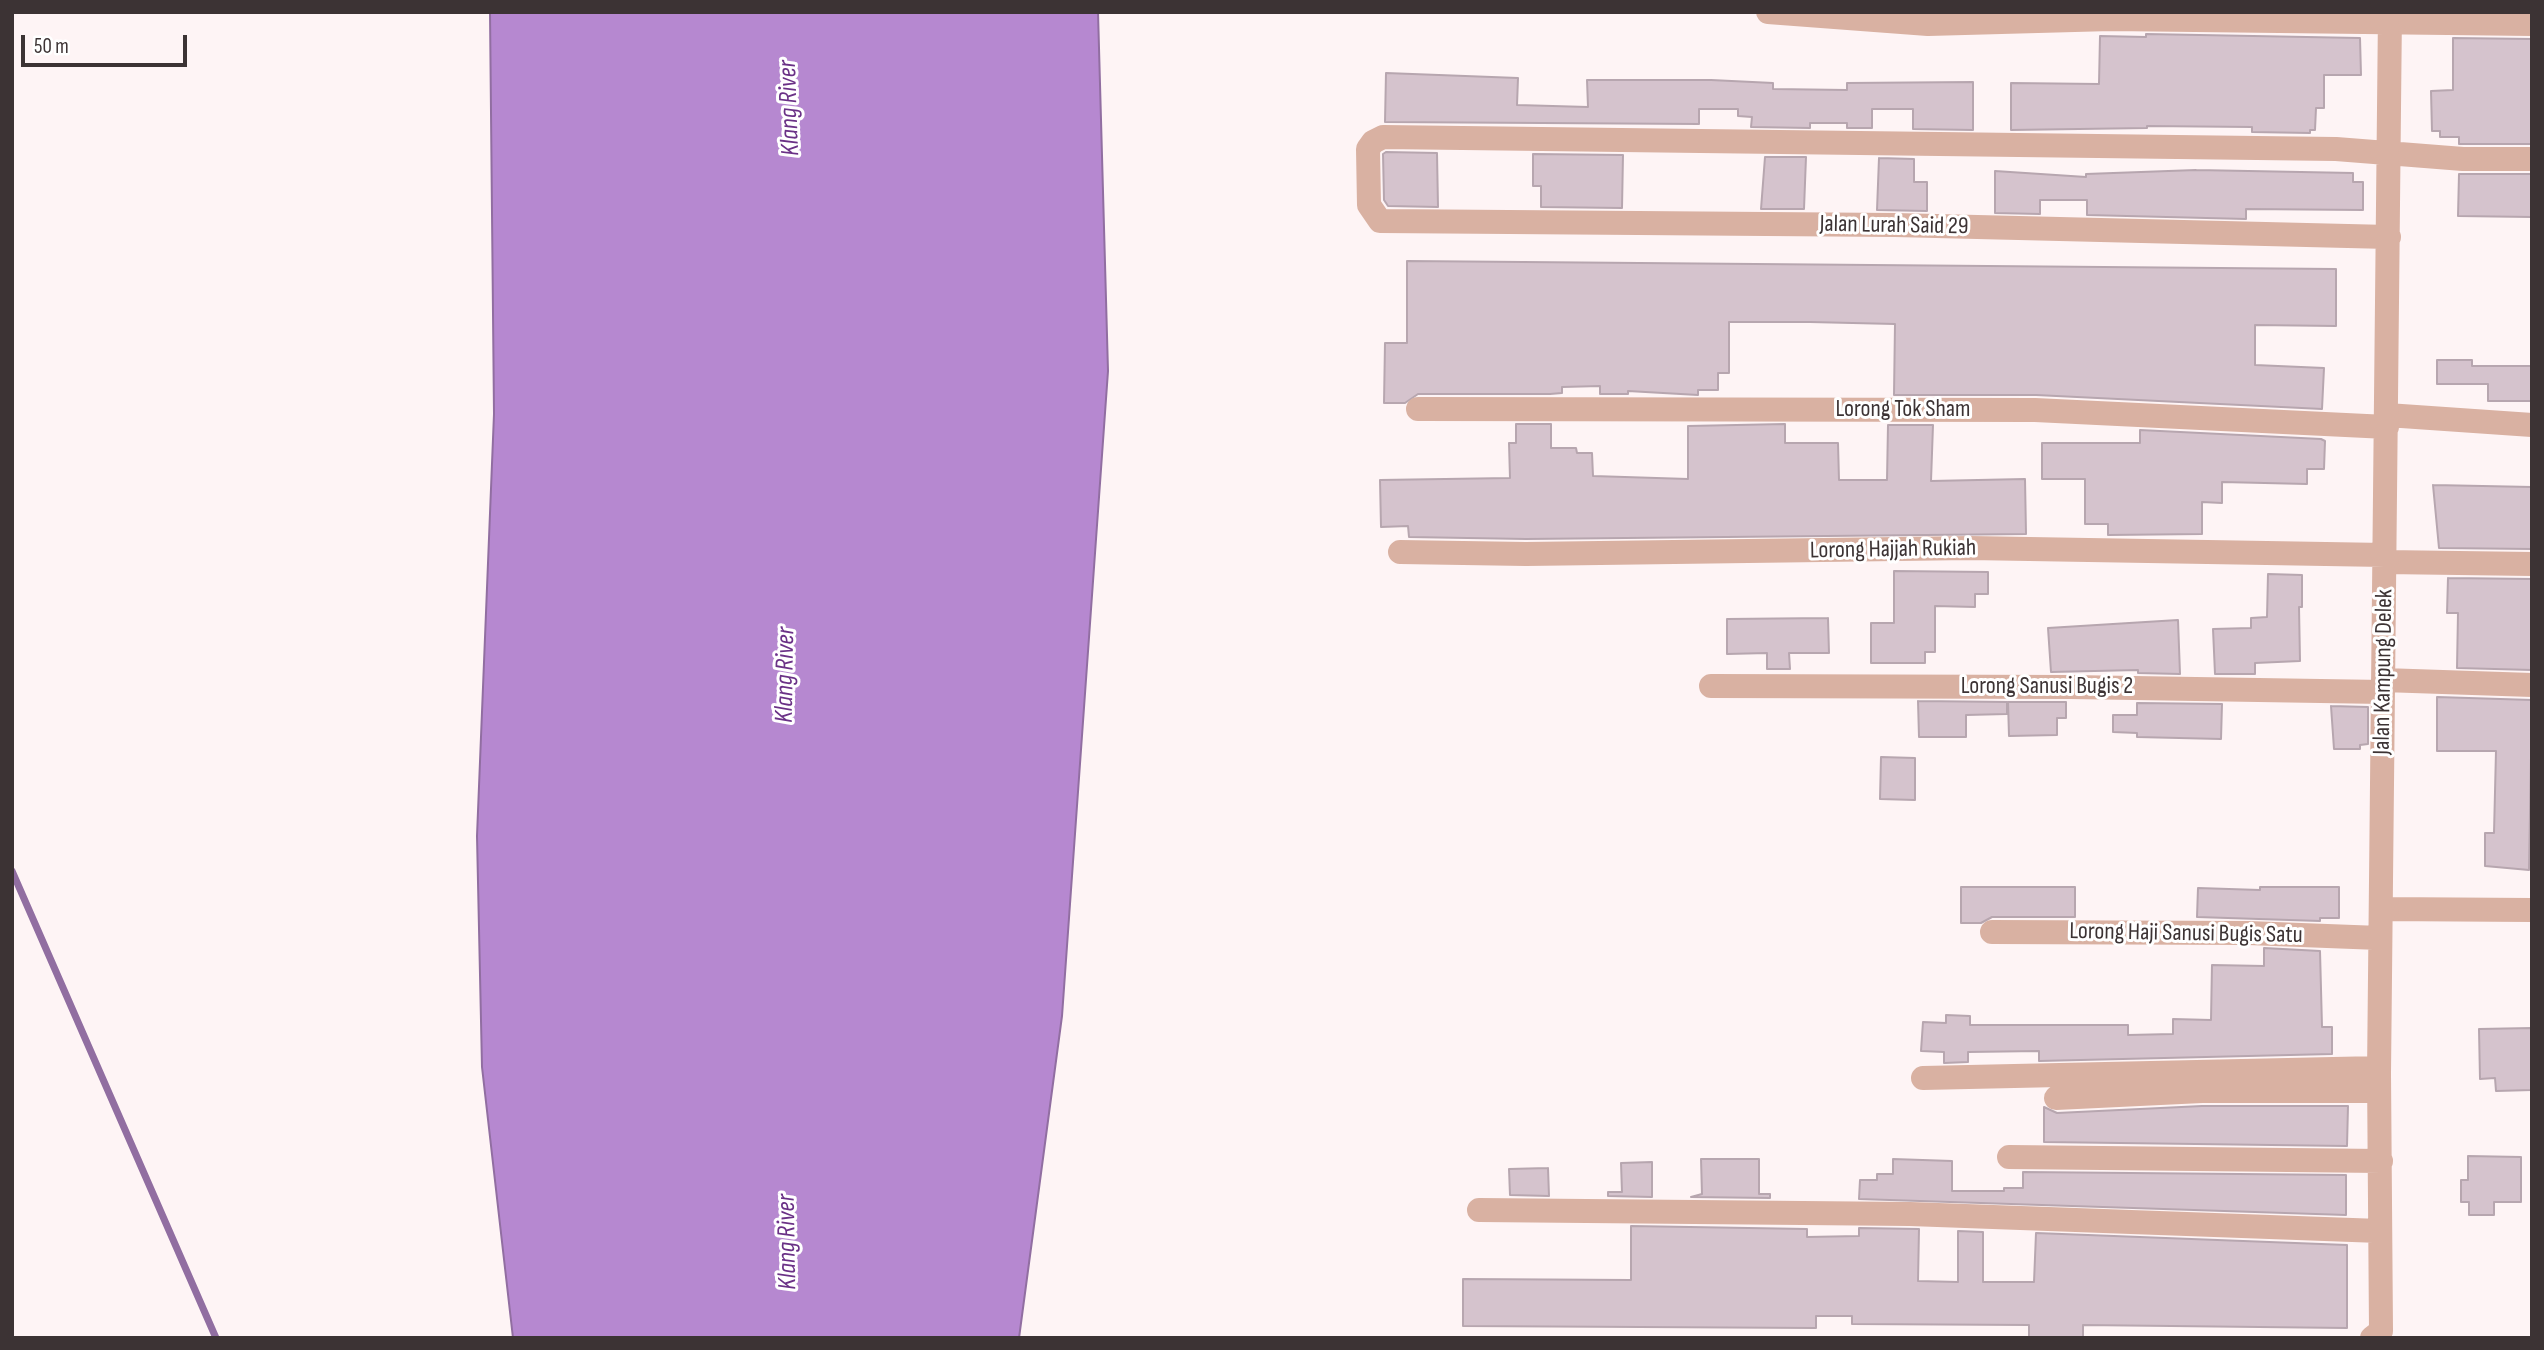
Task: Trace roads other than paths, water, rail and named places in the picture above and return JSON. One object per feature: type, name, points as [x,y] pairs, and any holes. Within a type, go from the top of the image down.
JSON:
[{"type":"street","points":[[1768,12],[1928,24],[2390,16],[2532,24]]},
{"type":"street","name":"Jalan Kampung Delek","points":[[2376,1334],[2381,1161],[2380,938],[2391,155],[2390,16]]},
{"type":"street","name":"Jalan Lurah Said 29","points":[[2389,237],[1909,225],[1380,221],[1368,205],[1368,149],[1383,136],[2295,148],[2391,155]]},
{"type":"street","points":[[2391,155],[2532,159]]},
{"type":"street","name":"Lorong Tok Sham","points":[[1418,409],[2035,410],[2532,425]]},
{"type":"street","name":"Lorong Hajjah Rukiah","points":[[1400,552],[1526,554],[1969,548],[2532,565]]},
{"type":"street","name":"Lorong Sanusi Bugis 2","points":[[1711,686],[2532,685]]},
{"type":"street","points":[[2381,909],[2532,910]]},
{"type":"street","name":"Lorong Haji Sanusi Bugis Satu","points":[[1992,932],[2248,933],[2380,938]]},
{"type":"street","points":[[1923,1078],[2379,1080]]},
{"type":"street","points":[[2056,1098],[2379,1080]]},
{"type":"street","points":[[2009,1157],[2381,1161]]},
{"type":"street","points":[[1479,1210],[1910,1214],[2380,1231]]},
{"type":"water","name":"Klang River","points":[[490,12],[1098,12],[1108,371],[1062,1016],[1019,1338],[513,1338],[482,1067],[477,836],[494,414]]},
{"type":"waterway","points":[[12,871],[216,1338]]}]
